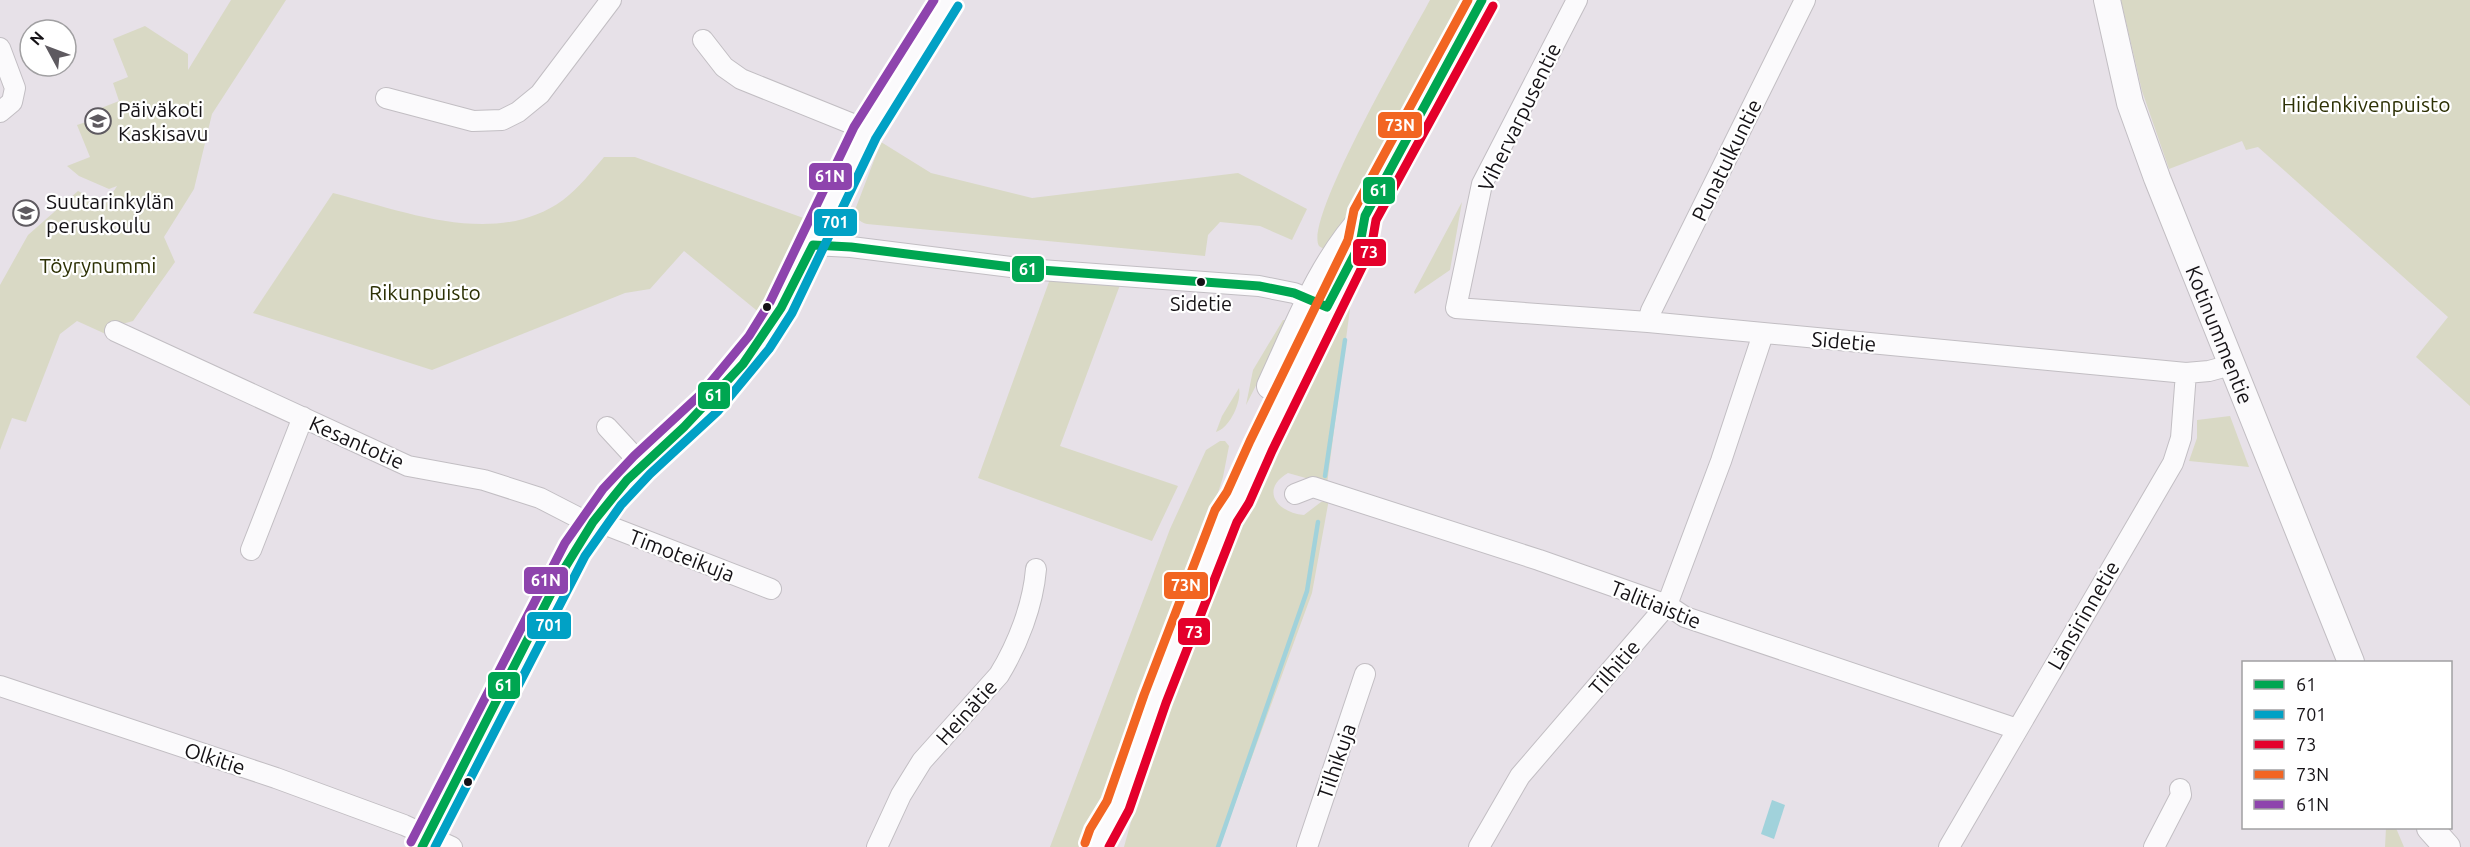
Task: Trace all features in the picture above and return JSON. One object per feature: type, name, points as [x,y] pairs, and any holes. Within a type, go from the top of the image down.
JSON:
[{"type":"main road","points":[[1096,847],[1118,806],[1155,699],[1226,516],[1238,498],[1319,303],[1360,244],[1365,216],[1482,0]]},
{"type":"main road","name":"Kotinummentie","points":[[2107,0],[2130,103],[2231,366],[2350,661]]},
{"type":"main road","points":[[1113,847],[1117,836],[1118,806]]},
{"type":"main road","points":[[2417,829],[2427,847]]},
{"type":"main road","points":[[2431,829],[2447,847]]},
{"type":"street","points":[[386,98],[473,121],[502,120],[518,112],[540,94],[611,0]]},
{"type":"street","points":[[425,841],[561,574],[593,522],[612,497],[642,465],[701,410],[748,357],[781,309],[865,132],[948,0]]},
{"type":"street","name":"Vihervarpusentie","points":[[1456,308],[1482,184],[1577,0]]},
{"type":"street","name":"Punatulkuntie","points":[[1648,322],[1651,311],[1805,0]]},
{"type":"street","points":[[703,40],[724,67],[741,79],[865,132]]},
{"type":"street","points":[[0,48],[15,88],[12,102],[0,112]]},
{"type":"street","points":[[813,245],[850,247],[1027,269],[1260,286],[1319,303]]},
{"type":"street","name":"Sidetie","points":[[1456,308],[1648,322],[2186,373],[2231,366]]},
{"type":"street","name":"Tilhitie","points":[[1479,847],[1520,776],[1668,605],[1721,461],[1763,334]]},
{"type":"street","name":"Kesantotie","points":[[122,335],[408,466],[446,475],[484,480],[540,498],[577,517],[593,522]]},
{"type":"street","name":"Länsirinnetie","points":[[1948,847],[2173,462],[2181,438],[2186,373]]},
{"type":"street","points":[[251,549],[303,417]]},
{"type":"street","points":[[607,428],[642,465]]},
{"type":"street","name":"Talitiaistie","points":[[1295,494],[1313,487],[1539,560],[1668,605],[1685,617],[2017,729]]},
{"type":"street","name":"Timoteikuja","points":[[593,522],[771,589]]},
{"type":"street","name":"Heinätie","points":[[877,847],[901,795],[918,767],[999,675],[1009,659],[1034,594],[1036,569]]},
{"type":"street","name":"Tilhikuja","points":[[1307,847],[1365,674]]},
{"type":"street","name":"Olkitie","points":[[0,686],[276,778],[425,841],[452,847]]},
{"type":"street","points":[[2154,847],[2181,795],[2180,789]]},
{"type":"green space","name":"Töyrynummi","points":[[231,0],[286,0],[212,114],[194,189],[164,237],[175,262],[133,321],[115,326],[110,336],[77,321],[60,334],[26,422],[12,418],[0,450],[0,285],[28,235],[78,191],[105,205],[117,186],[109,189],[79,176],[67,166],[90,157],[77,125],[89,121],[86,114],[119,101],[113,83],[128,77],[113,39],[145,26],[188,54],[188,70]]},
{"type":"green space","points":[[1430,0],[1471,0],[1330,253],[1319,246],[1318,229],[1327,201],[1362,126]]},
{"type":"green space","points":[[1492,0],[1499,0],[1398,188],[1392,185]]},
{"type":"green space","name":"Hiidenkivenpuisto","points":[[2121,0],[2470,0],[2470,406],[2416,357],[2448,317],[2258,147],[2246,150],[2242,141],[2169,169],[2142,91]]},
{"type":"green space","points":[[881,142],[931,173],[1032,198],[1238,173],[1307,209],[1292,240],[1260,226],[1220,222],[1208,235],[1205,256],[867,224],[858,219],[855,210]]},
{"type":"green space","name":"Rikunpuisto","points":[[604,157],[635,157],[809,220],[786,273],[761,314],[684,251],[650,289],[625,293],[432,370],[253,313],[333,193],[450,222],[479,224],[508,222],[537,215],[563,200],[580,185]]},
{"type":"green space","points":[[1462,202],[1450,270],[1415,294],[1414,292]]},
{"type":"green space","points":[[1050,279],[1120,285],[1060,446],[1178,486],[1152,541],[978,478]]},
{"type":"green space","points":[[1340,298],[1351,301],[1327,484],[1288,473],[1279,480],[1273,493],[1275,500],[1286,510],[1304,515],[1329,499],[1312,593],[1219,847],[1124,847],[1154,746],[1207,596],[1276,431]]},
{"type":"green space","points":[[1285,320],[1281,337],[1246,405],[1253,370]]},
{"type":"green space","points":[[1239,388],[1239,400],[1234,413],[1226,425],[1216,432],[1222,416]]},
{"type":"green space","points":[[2230,416],[2249,467],[2189,461],[2197,438],[2197,420]]},
{"type":"green space","points":[[1220,441],[1225,441],[1229,446],[1223,477],[1205,534],[1090,847],[1050,847],[1170,529],[1206,450]]},
{"type":"green space","points":[[2386,829],[2396,829],[2404,847],[2385,847]]},
{"type":"water","points":[[1772,800],[1785,805],[1774,839],[1761,834]]},
{"type":"waterway","points":[[1325,476],[1345,340]]},
{"type":"waterway","points":[[1218,847],[1307,591],[1318,522]]},
{"type":"transit line","name":"61N","points":[[411,842],[565,543],[603,489],[634,456],[701,394],[749,336],[770,302],[854,127],[934,0]]},
{"type":"transit line","name":"73N","points":[[1085,843],[1090,829],[1107,801],[1144,695],[1215,510],[1227,492],[1348,240],[1354,210],[1468,0]]},
{"type":"transit line","name":"61","points":[[813,245],[851,247],[1027,269],[1259,286],[1294,293],[1327,307],[1360,244],[1365,216],[1482,0]]},
{"type":"transit line","name":"701","points":[[435,847],[585,556],[621,505],[650,474],[718,411],[769,349],[792,313],[876,138],[958,6]]},
{"type":"transit line","name":"73","points":[[1109,847],[1129,810],[1166,703],[1237,522],[1249,503],[1371,249],[1376,220],[1493,6]]},
{"type":"transit line","name":"61","points":[[422,847],[561,574],[593,522],[627,480],[684,427],[743,364],[781,308],[813,245]]},
{"type":"place","name":"Päiväkoti Kaskisavu","points":[[98,121]]},
{"type":"place","name":"Suutarinkylän peruskoulu","points":[[26,213]]},
{"type":"place","name":"Sidetie","points":[[1201,282]]}]
